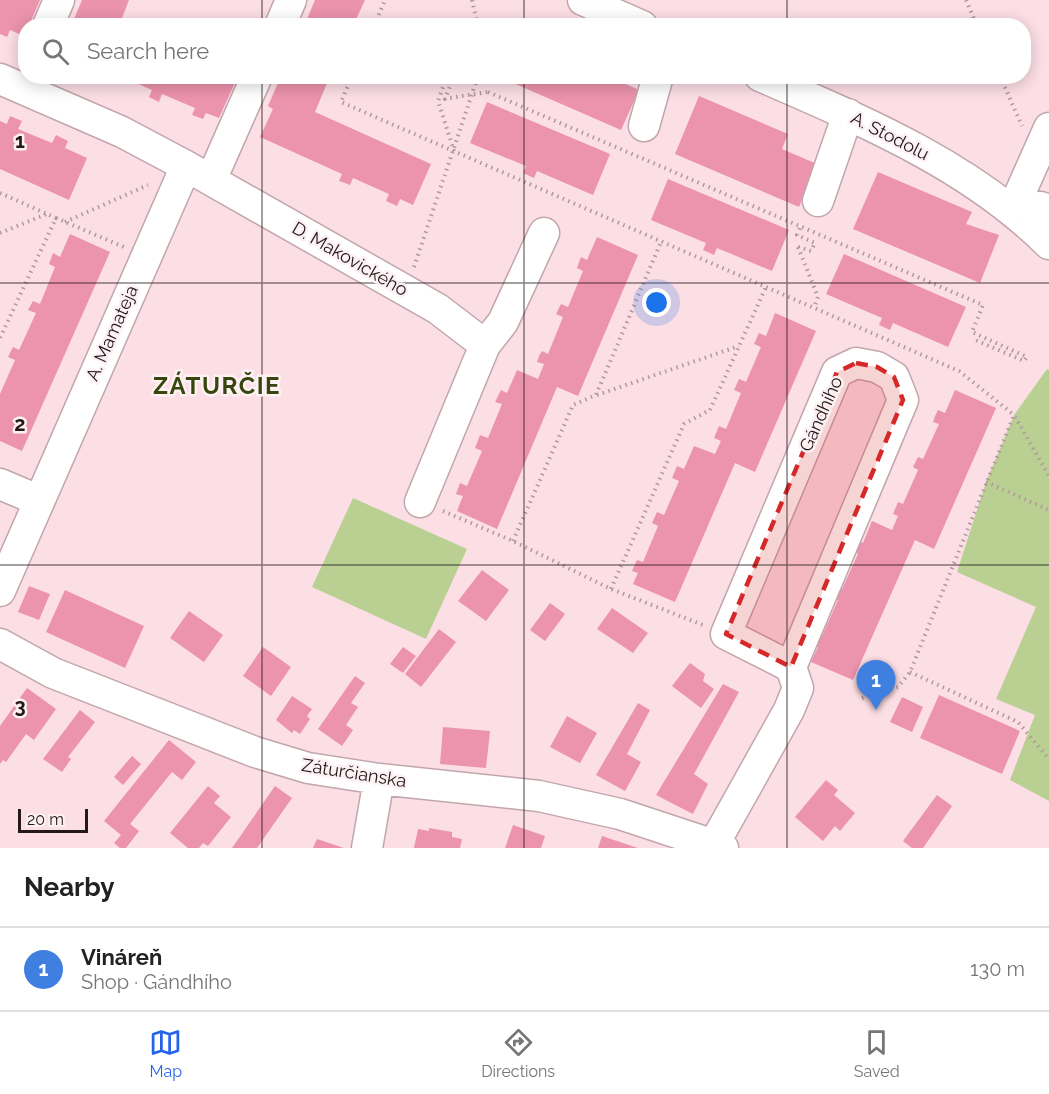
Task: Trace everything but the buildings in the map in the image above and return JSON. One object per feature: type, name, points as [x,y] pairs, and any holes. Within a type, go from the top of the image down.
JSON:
[{"type":"street","points":[[51,18],[59,0]]},
{"type":"street","points":[[283,18],[291,0]]},
{"type":"street","points":[[584,0],[624,18]]},
{"type":"street","name":"D. Makovického","points":[[20,84],[122,132],[199,173],[438,309],[485,345]]},
{"type":"street","points":[[199,173],[252,84]]},
{"type":"street","points":[[644,126],[656,84]]},
{"type":"street","name":"A. Stodolu","points":[[779,84],[848,114],[972,180],[1013,209],[1049,244]]},
{"type":"street","points":[[818,201],[848,114]]},
{"type":"street","points":[[1045,137],[1013,209],[1041,207],[1049,211]]},
{"type":"street","name":"A. Mamateja","points":[[0,591],[38,500],[199,173]]},
{"type":"street","points":[[420,502],[485,345],[502,322],[544,233]]},
{"type":"street","name":"Gándhího","points":[[726,634],[837,372],[856,363],[877,367],[894,377],[903,400],[791,667]]},
{"type":"street","points":[[0,484],[38,500]]},
{"type":"street","points":[[718,846],[789,710],[798,688],[791,667],[726,634]]},
{"type":"street","name":"Záturčianska","points":[[0,644],[53,673],[255,752],[308,768],[379,779],[539,796],[621,814],[718,846]]},
{"type":"street","points":[[367,848],[379,779]]},
{"type":"path","points":[[377,18],[385,0]]},
{"type":"path","points":[[472,0],[476,18]]},
{"type":"path","points":[[966,0],[974,18]]},
{"type":"path","points":[[349,84],[341,102],[959,371],[1014,415],[1049,476]]},
{"type":"path","points":[[444,84],[438,101],[454,152]]},
{"type":"path","points":[[451,84],[445,99],[490,92],[983,305],[972,332],[1027,357],[1024,362],[973,339]]},
{"type":"path","points":[[405,291],[475,84]]},
{"type":"path","points":[[1003,84],[1021,125],[1045,137]]},
{"type":"path","points":[[65,222],[153,182],[153,191]]},
{"type":"path","points":[[0,194],[132,250]]},
{"type":"path","points":[[0,233],[47,214]]},
{"type":"path","points":[[0,338],[56,218]]},
{"type":"path","points":[[801,226],[797,235],[815,243],[811,251],[798,247],[818,297],[814,308]]},
{"type":"path","points":[[596,395],[661,242]]},
{"type":"path","points":[[610,589],[684,424],[710,410],[766,287]]},
{"type":"path","points":[[513,541],[573,405],[739,346]]},
{"type":"path","points":[[862,698],[898,687],[910,672],[1014,415]]},
{"type":"path","points":[[986,482],[1049,510]]},
{"type":"path","points":[[420,502],[513,541],[610,589],[726,634]]},
{"type":"path","points":[[910,672],[1018,722],[1049,759]]},
{"type":"highlighted area","points":[[856,363],[877,367],[894,377],[903,400],[791,667],[726,634],[837,372]]},
{"type":"green space","points":[[1047,369],[1049,370],[1049,801],[1010,780],[1035,715],[996,699],[1036,607],[957,572],[986,482],[1014,415]]},
{"type":"green space","points":[[353,498],[467,549],[426,639],[312,587]]},
{"type":"place","name":"Vináreň","points":[[876,710]]},
{"type":"district","name":"ZÁTURČIE","points":[[217,386]]}]
